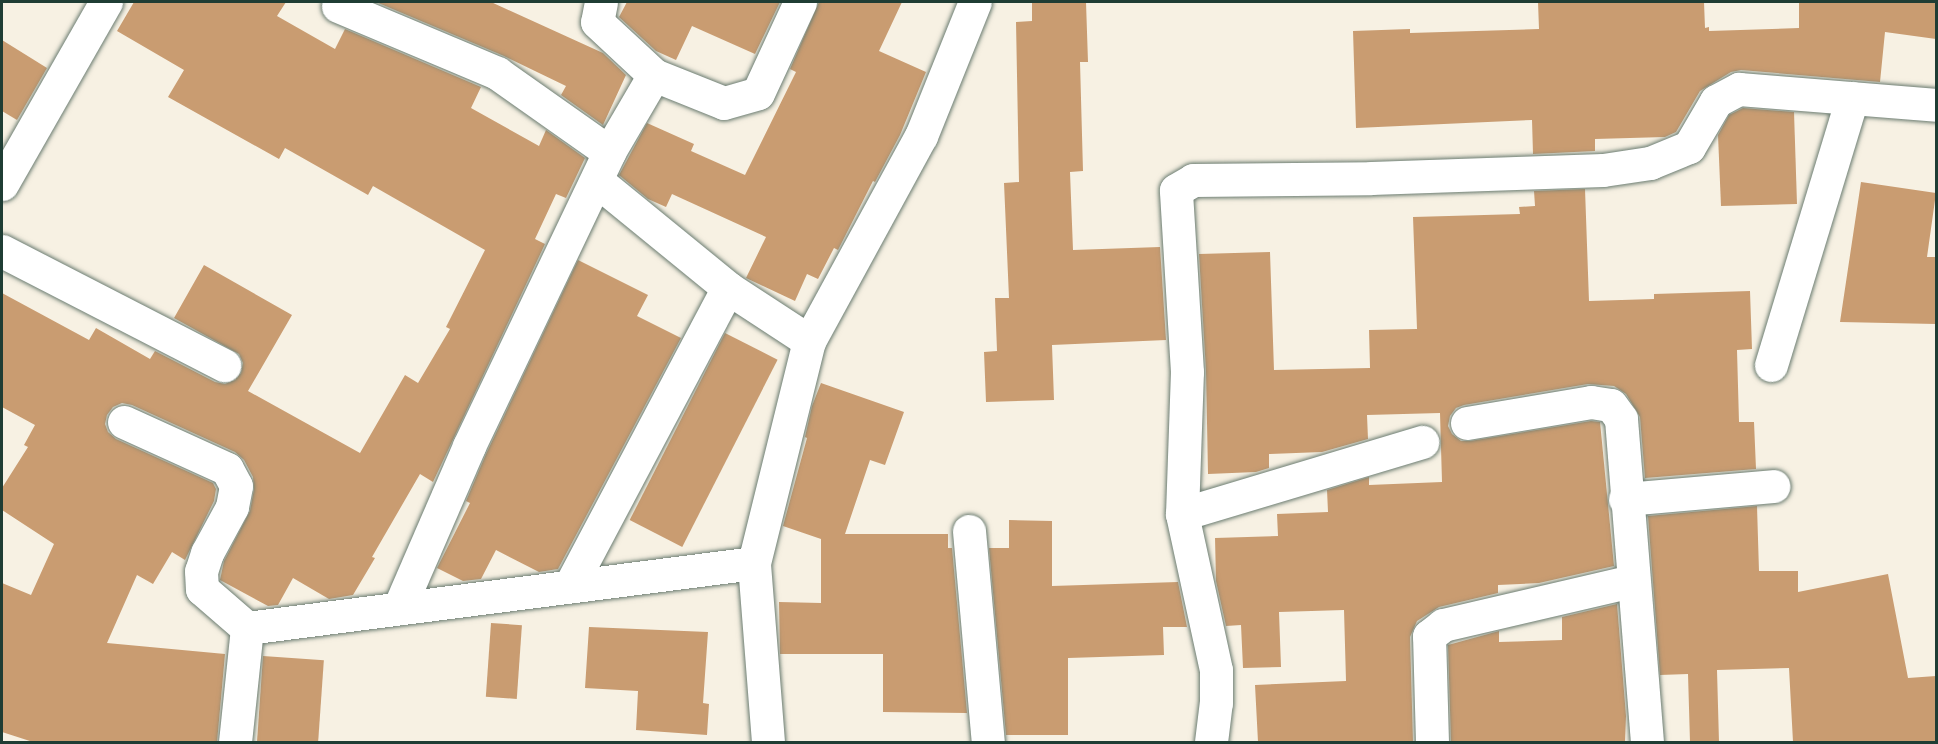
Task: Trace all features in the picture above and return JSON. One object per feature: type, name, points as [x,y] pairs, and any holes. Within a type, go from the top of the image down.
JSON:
[{"type":"street","points":[[2,184],[106,2]]},
{"type":"street","points":[[601,2],[597,22],[654,75],[724,103],[758,93],[800,2]]},
{"type":"street","points":[[768,742],[754,563],[808,340],[921,136],[975,2]]},
{"type":"street","points":[[338,6],[496,74],[609,152]]},
{"type":"street","points":[[399,608],[469,446],[597,182],[609,152],[654,75]]},
{"type":"street","points":[[1211,742],[1216,703],[1216,670],[1182,514],[1186,372],[1176,190],[1193,180],[1371,178],[1603,170],[1650,163],[1689,147],[1716,101],[1739,89],[1936,105]]},
{"type":"street","points":[[1771,364],[1852,98]]},
{"type":"street","points":[[597,182],[728,288],[808,340]]},
{"type":"street","points":[[2,251],[224,364]]},
{"type":"street","points":[[570,586],[728,288]]},
{"type":"street","points":[[1467,423],[1591,402],[1611,405],[1620,419],[1647,742]]},
{"type":"street","points":[[124,422],[227,469],[236,486],[232,507],[207,553],[201,571],[202,589],[248,628],[754,563]]},
{"type":"street","points":[[1182,514],[1422,442]]},
{"type":"street","points":[[1625,499],[1773,486]]},
{"type":"street","points":[[969,531],[988,742]]},
{"type":"street","points":[[1432,742],[1429,636],[1443,625],[1632,581]]},
{"type":"street","points":[[235,742],[248,628]]},
{"type":"building","points":[[134,2],[286,2],[277,16],[335,49],[345,29],[481,87],[471,108],[539,146],[546,130],[585,158],[566,198],[556,194],[535,239],[545,244],[433,482],[420,474],[353,595],[329,599],[293,578],[278,605],[268,606],[220,580],[224,561],[250,511],[254,489],[253,477],[244,460],[235,452],[132,405],[122,403],[113,407],[107,415],[105,424],[108,432],[116,439],[213,483],[216,489],[214,501],[185,560],[172,552],[153,584],[137,575],[107,643],[225,654],[217,742],[33,742],[2,732],[2,583],[31,595],[54,544],[2,510],[2,488],[28,447],[24,445],[35,425],[2,407],[2,293],[89,340],[96,328],[150,359],[155,351],[215,382],[225,384],[235,380],[241,373],[243,363],[239,354],[174,318],[204,265],[292,315],[248,391],[360,453],[405,375],[418,383],[450,329],[446,327],[485,250],[373,186],[368,195],[285,148],[279,159],[168,97],[184,70],[117,31]]},
{"type":"building","points":[[376,2],[491,2],[603,53],[626,75],[603,125],[561,95],[566,86],[504,56]]},
{"type":"building","points":[[627,2],[780,2],[755,54],[692,26],[676,60],[656,51],[619,17]]},
{"type":"building","points":[[819,2],[902,2],[879,51],[926,72],[900,135],[875,182],[873,181],[838,250],[834,248],[818,279],[807,274],[795,301],[746,278],[766,237],[672,194],[666,207],[648,199],[619,175],[647,123],[694,144],[691,151],[745,175],[796,72],[790,69]]},
{"type":"building","points":[[1032,2],[1086,2],[1088,62],[1080,62],[1083,171],[1070,172],[1073,250],[1160,247],[1166,340],[1052,345],[1054,400],[986,402],[984,352],[997,351],[995,298],[1009,298],[1004,183],[1019,182],[1016,22],[1032,21]]},
{"type":"building","points":[[1538,2],[1704,2],[1705,28],[1709,27],[1709,31],[1799,28],[1799,2],[1936,2],[1936,39],[1885,32],[1880,82],[1741,70],[1731,72],[1700,91],[1676,132],[1665,137],[1595,139],[1595,151],[1533,154],[1532,120],[1356,128],[1353,31],[1410,29],[1410,33],[1539,29]]},
{"type":"building","points":[[2,40],[47,68],[17,120],[2,111]]},
{"type":"building","points":[[1743,108],[1794,112],[1797,204],[1721,206],[1718,135],[1729,115]]},
{"type":"building","points":[[1861,182],[1936,193],[1927,257],[1936,257],[1936,324],[1840,322]]},
{"type":"building","points":[[1585,189],[1589,301],[1654,299],[1654,294],[1750,291],[1752,349],[1737,350],[1739,422],[1754,422],[1756,469],[1645,478],[1640,417],[1626,394],[1614,386],[1588,384],[1456,408],[1450,416],[1448,426],[1452,434],[1461,441],[1591,421],[1600,422],[1614,566],[1539,583],[1498,585],[1498,593],[1439,607],[1417,621],[1410,637],[1413,742],[1258,742],[1255,685],[1346,681],[1344,610],[1279,612],[1281,667],[1243,668],[1241,625],[1226,626],[1216,581],[1215,538],[1278,536],[1277,514],[1328,512],[1327,490],[1369,477],[1369,485],[1442,482],[1440,413],[1367,415],[1368,439],[1322,452],[1269,454],[1269,468],[1256,472],[1208,474],[1206,371],[1199,254],[1270,252],[1274,370],[1370,368],[1369,330],[1417,329],[1413,217],[1520,214],[1519,207],[1535,206],[1534,191]]},
{"type":"building","points":[[578,260],[648,295],[637,316],[681,338],[558,569],[539,572],[496,550],[481,579],[463,581],[437,568],[470,503],[466,501],[486,454]]},
{"type":"building","points":[[725,333],[778,360],[682,547],[630,520]]},
{"type":"building","points":[[821,383],[904,412],[885,465],[870,460],[845,534],[948,534],[948,548],[952,548],[967,713],[883,712],[883,654],[780,654],[779,602],[821,603],[821,539],[783,526],[807,438],[805,437],[812,406]]},
{"type":"building","points":[[1757,506],[1759,571],[1798,571],[1798,592],[1888,574],[1908,678],[1936,676],[1936,742],[1793,742],[1789,668],[1717,670],[1719,742],[1690,742],[1688,674],[1660,675],[1648,516]]},
{"type":"building","points":[[1009,520],[1052,521],[1052,586],[1178,582],[1187,627],[1163,627],[1164,655],[1068,658],[1068,735],[1006,735],[989,548],[1009,548]]},
{"type":"building","points":[[1617,604],[1626,716],[1625,742],[1451,742],[1448,645],[1499,631],[1499,642],[1562,640],[1562,617]]},
{"type":"building","points":[[491,623],[522,625],[517,699],[486,697]]},
{"type":"building","points":[[589,627],[708,632],[703,703],[709,704],[707,735],[636,730],[638,691],[585,688]]},
{"type":"building","points":[[263,656],[324,660],[318,742],[257,742]]}]
